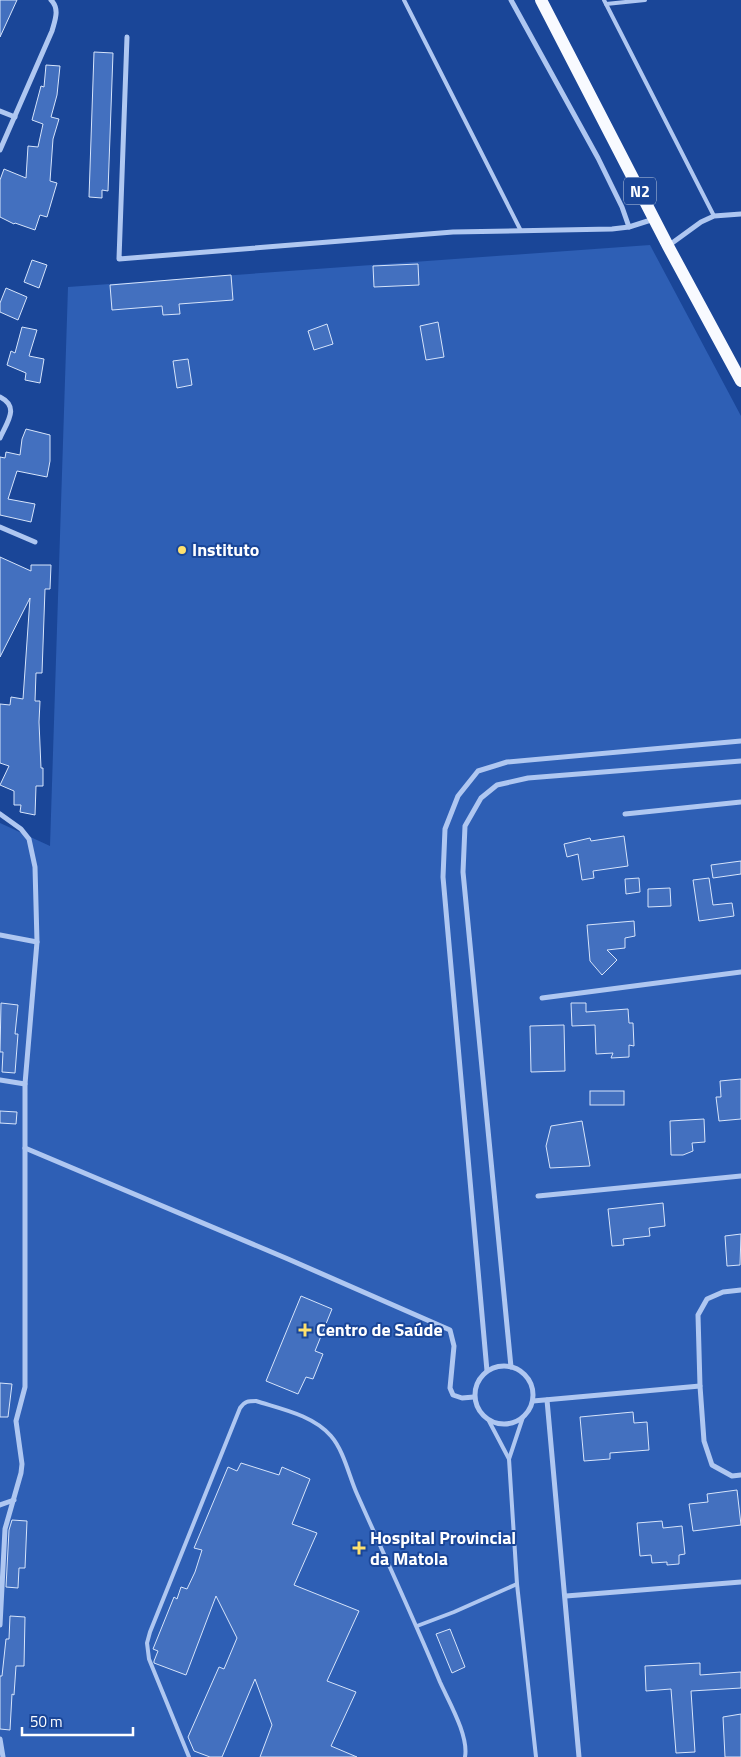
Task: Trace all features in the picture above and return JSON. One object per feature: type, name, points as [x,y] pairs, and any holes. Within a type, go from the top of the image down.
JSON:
[{"type":"main road","name":"N2","points":[[541,0],[668,246],[741,381]]},
{"type":"street","points":[[0,150],[52,31],[56,9],[55,4],[50,0]]},
{"type":"street","points":[[511,0],[598,158],[622,206],[629,227]]},
{"type":"street","points":[[127,37],[119,259],[453,232],[612,230],[654,219]]},
{"type":"street","points":[[0,111],[15,118]]},
{"type":"street","points":[[668,246],[702,222],[714,216],[740,216]]},
{"type":"street","points":[[0,397],[7,400],[11,405],[11,413],[0,438]]},
{"type":"street","points":[[0,527],[36,542]]},
{"type":"street","points":[[487,1371],[443,877],[445,829],[458,796],[478,772],[506,762],[741,741]]},
{"type":"street","points":[[511,1367],[463,872],[465,826],[481,798],[497,786],[528,778],[741,762]]},
{"type":"street","points":[[626,814],[741,802]]},
{"type":"street","points":[[0,814],[22,829],[28,839],[35,867],[37,942],[25,1084],[25,1387],[16,1421],[22,1464],[19,1483],[6,1529],[0,1625]]},
{"type":"street","points":[[0,935],[37,942]]},
{"type":"street","points":[[542,998],[741,972]]},
{"type":"street","points":[[0,1080],[25,1084]]},
{"type":"street","points":[[25,1148],[450,1330],[454,1346],[450,1388],[453,1395],[462,1398],[474,1397]]},
{"type":"street","points":[[538,1196],[741,1176]]},
{"type":"street","points":[[741,1290],[723,1292],[707,1299],[698,1316],[704,1441],[712,1465],[732,1476],[741,1475]]},
{"type":"street","points":[[502,1366],[511,1367],[519,1370],[531,1383],[532,1401],[524,1417],[507,1425],[490,1421],[482,1415],[476,1407],[474,1397],[480,1378],[487,1371],[502,1366]]},
{"type":"street","points":[[532,1401],[700,1386]]},
{"type":"street","points":[[547,1400],[579,1757]]},
{"type":"street","points":[[0,1505],[14,1500]]},
{"type":"street","points":[[566,1596],[741,1582]]},
{"type":"street","points":[[0,1739],[3,1757]]},
{"type":"lane","points":[[404,0],[521,231]]},
{"type":"lane","points":[[645,0],[605,2],[714,216]]},
{"type":"lane","points":[[189,1757],[149,1659],[147,1643],[234,1422],[244,1403],[249,1401],[256,1401],[307,1418],[331,1436],[338,1447],[458,1723],[465,1743],[465,1757]]},
{"type":"lane","points":[[524,1417],[510,1459],[517,1584],[536,1757]]},
{"type":"lane","points":[[490,1421],[510,1459]]},
{"type":"lane","points":[[417,1626],[517,1584]]},
{"type":"shaded area","points":[[650,245],[741,416],[741,1757],[0,1757],[0,823],[50,846],[68,287]]},
{"type":"building","points":[[0,0],[17,0],[0,37]]},
{"type":"building","points":[[94,52],[113,53],[108,191],[102,190],[102,198],[89,197]]},
{"type":"building","points":[[46,65],[60,66],[57,95],[51,117],[59,119],[53,139],[50,181],[57,183],[47,217],[40,215],[35,230],[14,224],[0,217],[0,180],[4,169],[26,178],[28,146],[38,147],[43,124],[32,120],[41,86],[44,87]]},
{"type":"building","points":[[32,260],[47,265],[39,288],[24,282]]},
{"type":"building","points":[[418,264],[419,285],[374,287],[373,266]]},
{"type":"building","points":[[231,275],[233,300],[179,304],[180,314],[163,315],[162,306],[112,310],[110,285]]},
{"type":"building","points":[[6,288],[27,297],[18,320],[0,312],[0,303]]},
{"type":"building","points":[[438,322],[444,357],[426,360],[420,326]]},
{"type":"building","points":[[327,324],[333,344],[314,350],[308,331]]},
{"type":"building","points":[[22,327],[37,330],[29,356],[44,359],[40,383],[25,380],[26,373],[7,365],[11,351],[15,353]]},
{"type":"building","points":[[188,359],[192,385],[177,388],[173,361]]},
{"type":"building","points":[[26,429],[50,435],[50,461],[47,477],[17,471],[8,499],[35,504],[31,522],[0,515],[0,457],[5,458],[6,452],[20,455],[22,439]]},
{"type":"building","points":[[0,557],[31,571],[31,565],[51,565],[50,589],[45,589],[42,673],[36,673],[35,701],[40,701],[39,722],[43,786],[36,786],[35,815],[20,812],[21,805],[14,805],[14,791],[0,785],[9,766],[0,763],[0,704],[10,705],[11,697],[23,699],[30,598],[0,657]]},
{"type":"building","points":[[624,836],[628,866],[593,871],[594,878],[582,880],[578,854],[567,857],[564,844],[590,838],[591,841]]},
{"type":"building","points":[[741,861],[741,874],[713,878],[711,865]]},
{"type":"building","points":[[639,878],[640,892],[626,894],[625,879]]},
{"type":"building","points":[[709,878],[713,905],[732,903],[734,916],[699,921],[693,880]]},
{"type":"building","points":[[670,888],[671,906],[648,907],[648,889]]},
{"type":"building","points":[[634,921],[635,936],[625,938],[625,948],[607,950],[617,960],[602,975],[590,961],[587,925]]},
{"type":"building","points":[[1,1003],[18,1005],[15,1034],[18,1034],[15,1073],[2,1072],[3,1052],[0,1052]]},
{"type":"building","points":[[571,1003],[586,1003],[586,1012],[628,1009],[629,1023],[633,1023],[634,1046],[629,1045],[629,1057],[611,1058],[613,1053],[596,1054],[595,1025],[572,1026]]},
{"type":"building","points":[[564,1025],[565,1071],[531,1072],[530,1026]]},
{"type":"building","points":[[741,1079],[741,1119],[719,1121],[716,1097],[721,1097],[720,1081]]},
{"type":"building","points":[[590,1091],[624,1091],[624,1105],[590,1105]]},
{"type":"building","points":[[0,1111],[17,1112],[16,1124],[0,1123]]},
{"type":"building","points":[[704,1119],[705,1142],[692,1143],[693,1151],[683,1155],[671,1155],[670,1121]]},
{"type":"building","points":[[582,1121],[590,1166],[550,1168],[546,1146],[551,1126]]},
{"type":"building","points":[[663,1203],[665,1226],[649,1228],[650,1236],[623,1239],[624,1245],[612,1246],[608,1209]]},
{"type":"building","points":[[741,1234],[740,1265],[727,1266],[725,1236]]},
{"type":"building","name":"Centro de Saúde","points":[[301,1296],[332,1309],[315,1351],[323,1354],[313,1379],[306,1377],[298,1394],[266,1381]]},
{"type":"building","points":[[0,1383],[12,1384],[8,1417],[0,1417]]},
{"type":"building","points":[[633,1412],[634,1423],[647,1422],[649,1450],[610,1453],[610,1459],[584,1461],[580,1417]]},
{"type":"building","name":"Hospital Provincial da Matola","points":[[241,1463],[279,1475],[282,1467],[310,1479],[292,1524],[317,1533],[294,1585],[359,1611],[327,1681],[356,1692],[331,1746],[357,1757],[260,1757],[272,1725],[255,1679],[222,1757],[210,1757],[194,1751],[188,1737],[219,1667],[224,1669],[237,1638],[216,1596],[186,1675],[154,1663],[158,1651],[153,1649],[174,1597],[177,1599],[181,1587],[187,1589],[195,1572],[202,1550],[194,1548],[228,1467],[237,1471]]},
{"type":"building","points":[[737,1490],[741,1525],[693,1531],[689,1504],[708,1502],[707,1494]]},
{"type":"building","points":[[12,1520],[27,1521],[25,1568],[19,1568],[18,1588],[6,1587],[9,1530]]},
{"type":"building","points":[[662,1521],[663,1528],[682,1526],[685,1554],[679,1555],[679,1564],[667,1565],[667,1562],[652,1563],[651,1555],[640,1556],[637,1523]]},
{"type":"building","points":[[10,1616],[25,1617],[24,1666],[16,1666],[10,1730],[0,1729],[0,1676],[2,1676],[6,1639],[9,1639]]},
{"type":"building","points":[[450,1629],[465,1667],[452,1673],[436,1634]]},
{"type":"building","points":[[700,1663],[700,1675],[741,1672],[741,1688],[691,1691],[695,1752],[676,1753],[671,1689],[646,1691],[645,1666]]},
{"type":"building","points":[[741,1714],[741,1757],[725,1757],[723,1717]]},
{"type":"place","name":"Instituto","points":[[182,550]]},
{"type":"place","name":"Centro de Saúde","points":[[305,1330]]},
{"type":"place","name":"Hospital Provincial da Matola","points":[[359,1548]]}]
